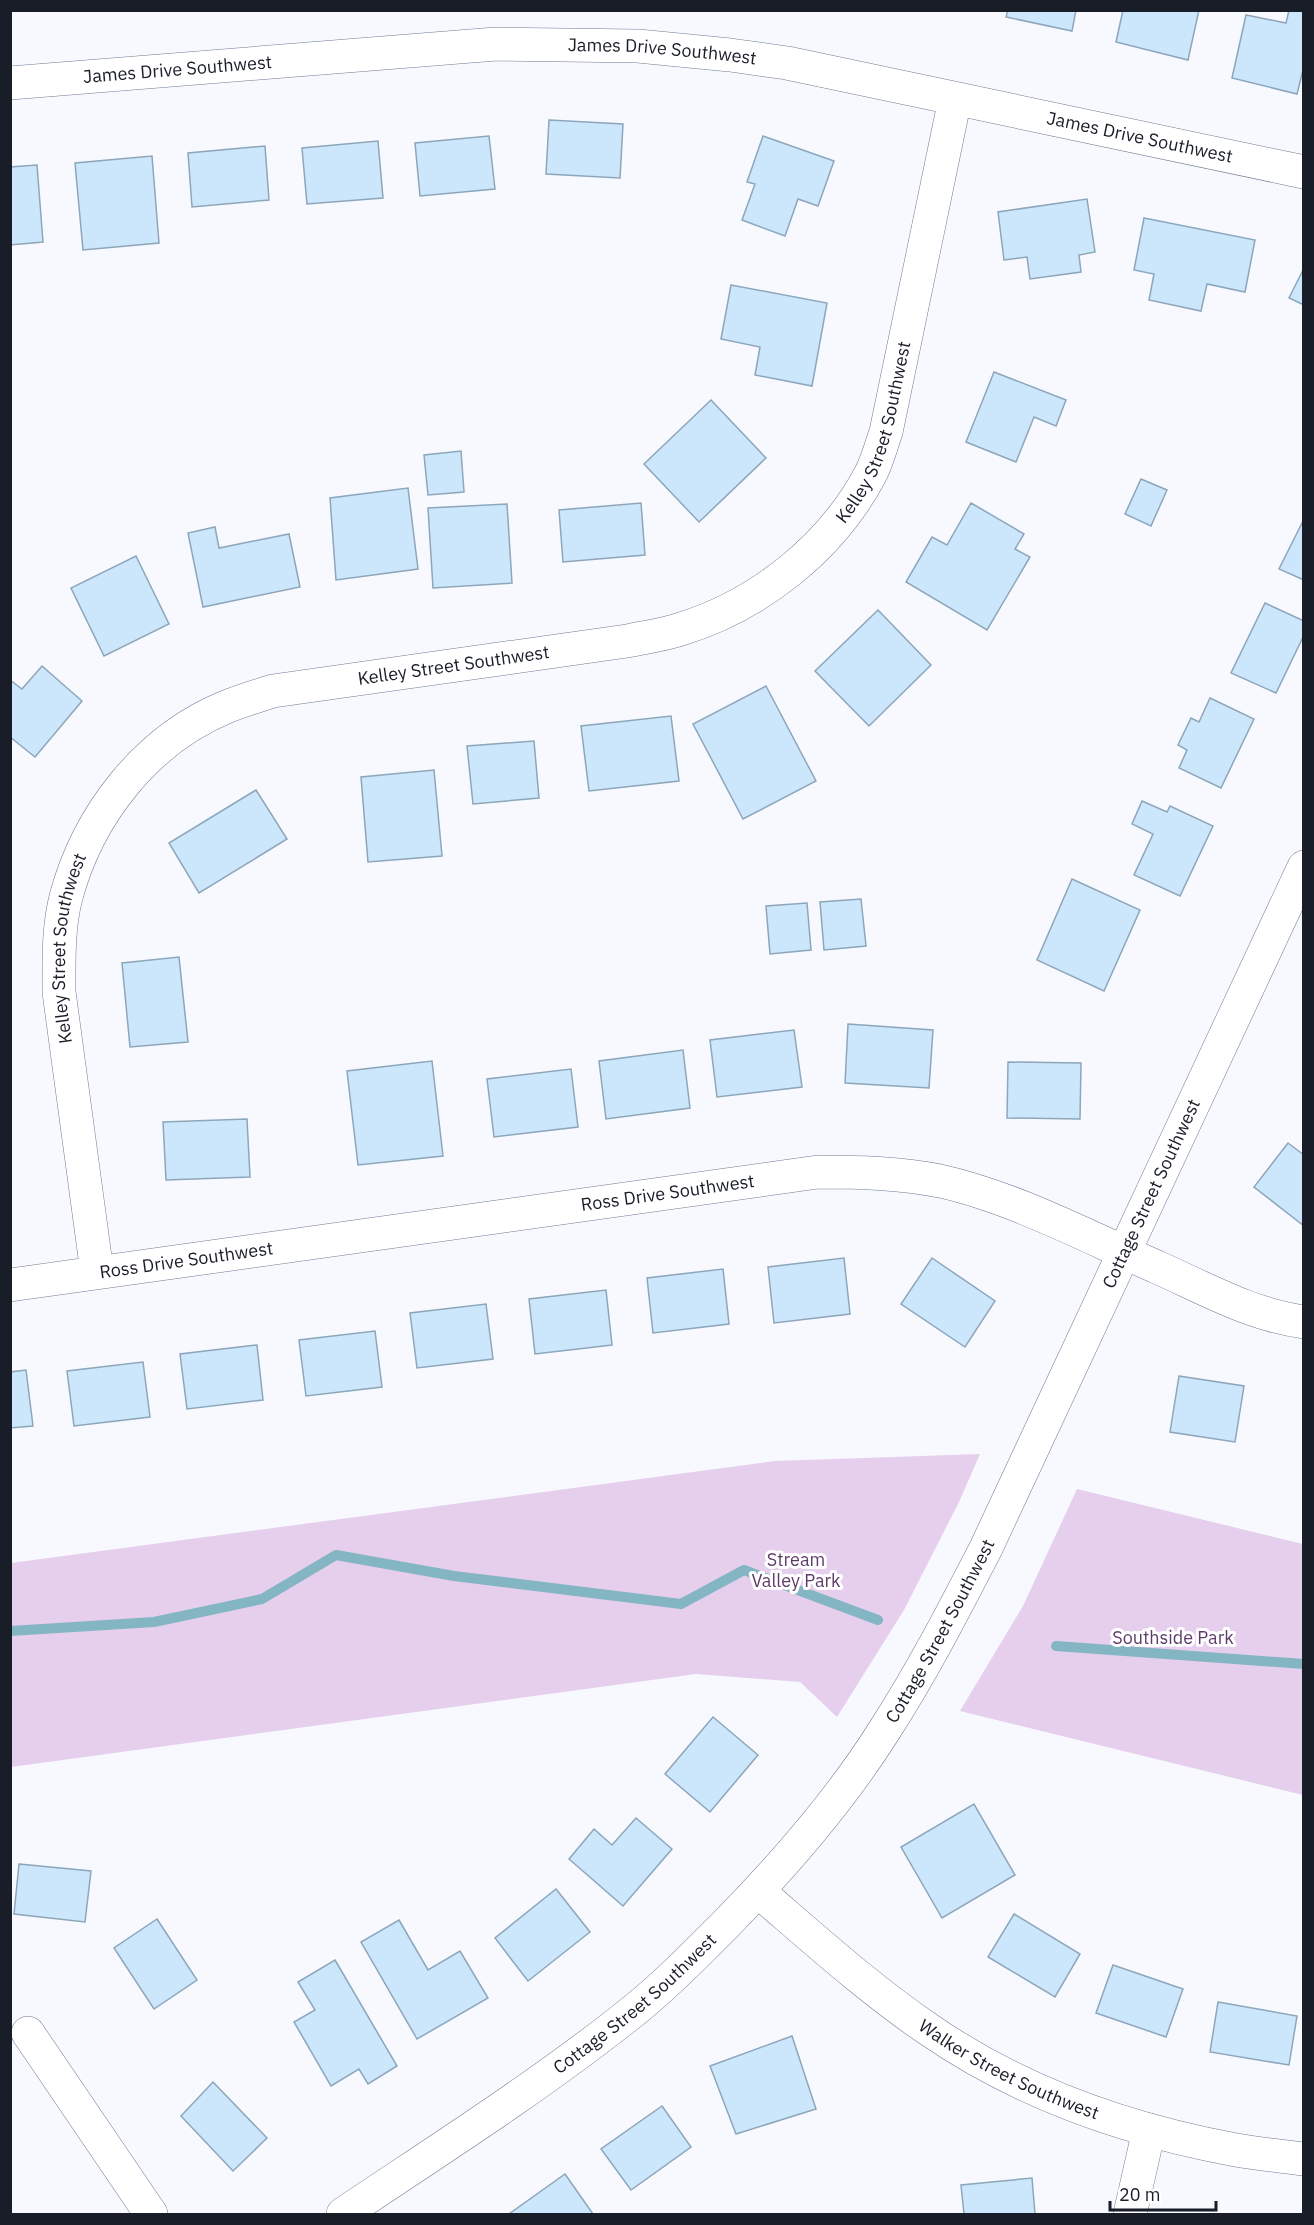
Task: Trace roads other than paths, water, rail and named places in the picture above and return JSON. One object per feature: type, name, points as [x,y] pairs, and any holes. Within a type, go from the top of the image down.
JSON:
[{"type":"street","name":"James Drive Southwest","points":[[10,83],[496,44],[638,46],[730,54],[787,63],[1304,172]]},
{"type":"street","name":"Kelley Street Southwest","points":[[97,1272],[59,992],[59,946],[66,898],[81,852],[100,815],[146,760],[184,730],[224,708],[273,691],[615,643],[681,629],[734,608],[780,579],[820,543],[847,512],[870,474],[886,432],[955,99]]},
{"type":"street","name":"Cottage Street Southwest","points":[[343,2214],[534,2085],[623,2019],[684,1966],[758,1891],[823,1816],[881,1736],[936,1645],[986,1548],[1304,867]]},
{"type":"street","name":"Ross Drive Southwest","points":[[10,1285],[818,1172],[876,1172],[940,1181],[1001,1198],[1245,1307],[1304,1322]]},
{"type":"street","name":"Walker Street Southwest","points":[[758,1891],[867,1985],[929,2030],[997,2071],[1053,2097],[1149,2130],[1236,2150],[1304,2159]]},
{"type":"street","points":[[28,2033],[151,2214]]},
{"type":"street","points":[[1130,2214],[1149,2130]]},
{"type":"waterway","points":[[10,1631],[154,1622],[262,1599],[336,1555],[454,1576],[681,1604],[744,1570],[878,1620]]},
{"type":"waterway","points":[[1056,1646],[1304,1664]]},
{"type":"park label","name":"Stream Valley Park","points":[[796,1570]]},
{"type":"park label","name":"Southside Park","points":[[1173,1638]]}]
